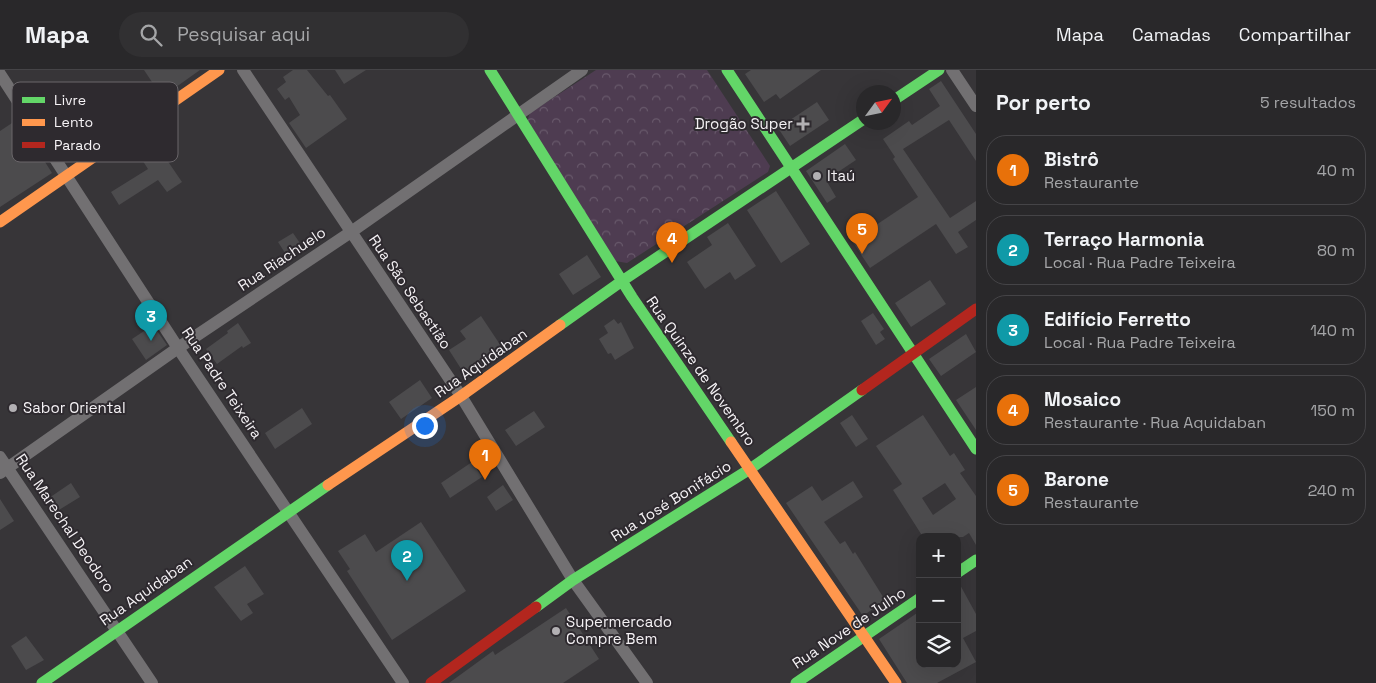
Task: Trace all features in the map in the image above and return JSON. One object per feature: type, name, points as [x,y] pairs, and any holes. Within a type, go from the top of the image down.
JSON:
[{"type":"main road","points":[[178,98],[219,70]]},
{"type":"main road","name":"Rua Quinze de Novembro","points":[[490,70],[622,281],[896,683]]},
{"type":"main road","points":[[727,70],[976,448]]},
{"type":"main road","points":[[901,95],[939,70]]},
{"type":"main road","name":"Rua Aquidaban","points":[[42,683],[289,511],[461,396],[622,281],[856,124]]},
{"type":"main road","points":[[0,222],[86,162]]},
{"type":"main road","name":"Rua José Bonifácio","points":[[431,683],[573,580],[750,469],[914,355],[976,309]]},
{"type":"main road","points":[[961,570],[976,560]]},
{"type":"main road","name":"Rua Nove de Julho","points":[[796,683],[916,601]]},
{"type":"street","name":"Rua São Sebastião","points":[[243,70],[461,396],[573,580],[647,683]]},
{"type":"street","name":"Rua Riachuelo","points":[[2,466],[351,232],[582,70]]},
{"type":"street","points":[[952,70],[976,106]]},
{"type":"street","name":"Rua Padre Teixeira","points":[[0,74],[12,93]]},
{"type":"street","name":"Rua Padre Teixeira","points":[[57,162],[178,348],[403,683]]},
{"type":"street","name":"Rua Marechal Deodoro","points":[[2,466],[117,629],[152,683]]},
{"type":"green space","points":[[596,70],[707,70],[770,166],[768,172],[627,263],[615,261],[527,121],[530,113]]},
{"type":"building","points":[[144,70],[200,70],[178,86],[178,82],[152,82]]},
{"type":"building","points":[[293,70],[307,70],[328,96],[330,95],[347,119],[306,148],[289,123],[300,115],[289,97],[285,100],[277,89],[286,82],[283,77]]},
{"type":"building","points":[[335,70],[366,70],[344,84]]},
{"type":"building","points":[[751,70],[821,70],[780,99],[776,94],[764,102],[745,74]]},
{"type":"building","points":[[941,81],[976,134],[976,161],[949,120],[903,149],[950,218],[976,201],[976,220],[958,232],[968,247],[956,254],[936,224],[870,268],[852,241],[918,197],[893,159],[895,157],[883,139],[896,130],[901,130],[901,127],[909,121],[912,125],[940,106],[929,89]]},
{"type":"building","name":"Drogão Super","points":[[817,102],[829,120],[790,146],[778,128]]},
{"type":"building","points":[[12,123],[12,162],[45,162],[52,173],[0,207],[0,131]]},
{"type":"building","name":"Itaú","points":[[845,144],[856,160],[826,180],[836,197],[827,203],[806,171]]},
{"type":"building","points":[[144,162],[168,162],[182,182],[167,192],[158,180],[119,205],[111,192],[148,169]]},
{"type":"building","points":[[776,191],[810,244],[781,263],[747,210]]},
{"type":"building","points":[[728,223],[756,266],[735,280],[730,272],[705,289],[687,262],[712,245],[707,237]]},
{"type":"building","points":[[293,233],[302,246],[287,256],[278,242]]},
{"type":"building","points":[[587,255],[601,277],[573,295],[559,274]]},
{"type":"building","points":[[930,280],[946,304],[911,327],[895,303]]},
{"type":"building","points":[[873,313],[884,329],[880,332],[885,339],[876,345],[861,321]]},
{"type":"building","points":[[481,316],[503,349],[465,375],[449,350],[466,339],[460,331]]},
{"type":"building","points":[[614,319],[618,324],[621,322],[634,348],[615,360],[611,353],[608,354],[599,339],[608,333],[604,326]]},
{"type":"building","points":[[238,323],[251,343],[243,348],[242,346],[217,364],[206,349]]},
{"type":"building","points":[[153,325],[167,345],[146,360],[132,339]]},
{"type":"building","points":[[966,334],[976,352],[941,376],[929,359]]},
{"type":"building","points":[[420,380],[432,398],[401,419],[389,402]]},
{"type":"building","points":[[976,387],[976,430],[956,400]]},
{"type":"building","points":[[302,408],[312,424],[275,449],[265,433]]},
{"type":"building","points":[[534,411],[545,427],[516,446],[505,430]]},
{"type":"building","points":[[852,415],[868,439],[856,447],[840,423]]},
{"type":"building","points":[[923,415],[950,456],[954,453],[965,470],[960,473],[976,496],[976,545],[969,533],[961,537],[961,533],[920,533],[893,490],[902,484],[876,446]],"holes":[[[945,483],[956,499],[933,515],[922,498]]]},
{"type":"building","points":[[472,462],[482,477],[450,498],[441,483]]},
{"type":"building","points":[[853,481],[863,497],[824,522],[840,544],[845,541],[853,554],[855,552],[885,600],[863,616],[786,503],[812,486],[822,501]]},
{"type":"building","points":[[71,483],[80,497],[54,513],[46,500]]},
{"type":"building","points":[[503,485],[513,500],[496,511],[487,497]]},
{"type":"building","points":[[0,499],[14,521],[0,530]]},
{"type":"building","points":[[421,522],[466,591],[392,640],[347,571],[350,569],[338,551],[365,534],[376,552]]},
{"type":"building","points":[[245,566],[264,594],[247,604],[253,613],[241,621],[214,587]]},
{"type":"building","points":[[961,587],[976,614],[976,631],[963,638],[976,662],[937,683],[907,683],[879,639],[916,614],[916,668],[961,668]]},
{"type":"building","name":"Supermercado Compre Bem","points":[[566,608],[599,659],[563,683],[449,683],[493,651],[495,655]]},
{"type":"building","points":[[26,636],[44,660],[26,670],[11,646]]},
{"type":"traffic: fast","points":[[490,70],[632,297],[731,442]]},
{"type":"traffic: fast","points":[[727,70],[976,449]]},
{"type":"traffic: fast","points":[[901,95],[939,70]]},
{"type":"traffic: fast","points":[[560,325],[622,281],[856,124]]},
{"type":"traffic: fast","points":[[536,607],[573,580],[750,469],[862,390]]},
{"type":"traffic: fast","points":[[42,683],[328,485]]},
{"type":"traffic: fast","points":[[961,570],[976,560]]},
{"type":"traffic: fast","points":[[796,683],[916,601]]},
{"type":"traffic: slow","points":[[178,98],[219,70]]},
{"type":"traffic: slow","points":[[0,222],[86,162]]},
{"type":"traffic: slow","points":[[328,485],[461,396],[560,325]]},
{"type":"traffic: slow","points":[[731,442],[896,683]]},
{"type":"traffic: jam","points":[[862,390],[976,309]]},
{"type":"traffic: jam","points":[[431,683],[536,607]]},
{"type":"place","name":"Drogão Super","points":[[803,124]]},
{"type":"place","name":"Itaú","points":[[817,176]]},
{"type":"place","name":"Barone","points":[[862,254]]},
{"type":"place","name":"Mosaico","points":[[672,263]]},
{"type":"place","name":"Edifício Ferretto","points":[[151,341]]},
{"type":"place","name":"Sabor Oriental","points":[[13,408]]},
{"type":"place","name":"Bistrô","points":[[485,480]]},
{"type":"place","name":"Terraço Harmonia","points":[[407,581]]},
{"type":"place","name":"Supermercado Compre Bem","points":[[556,631]]}]
